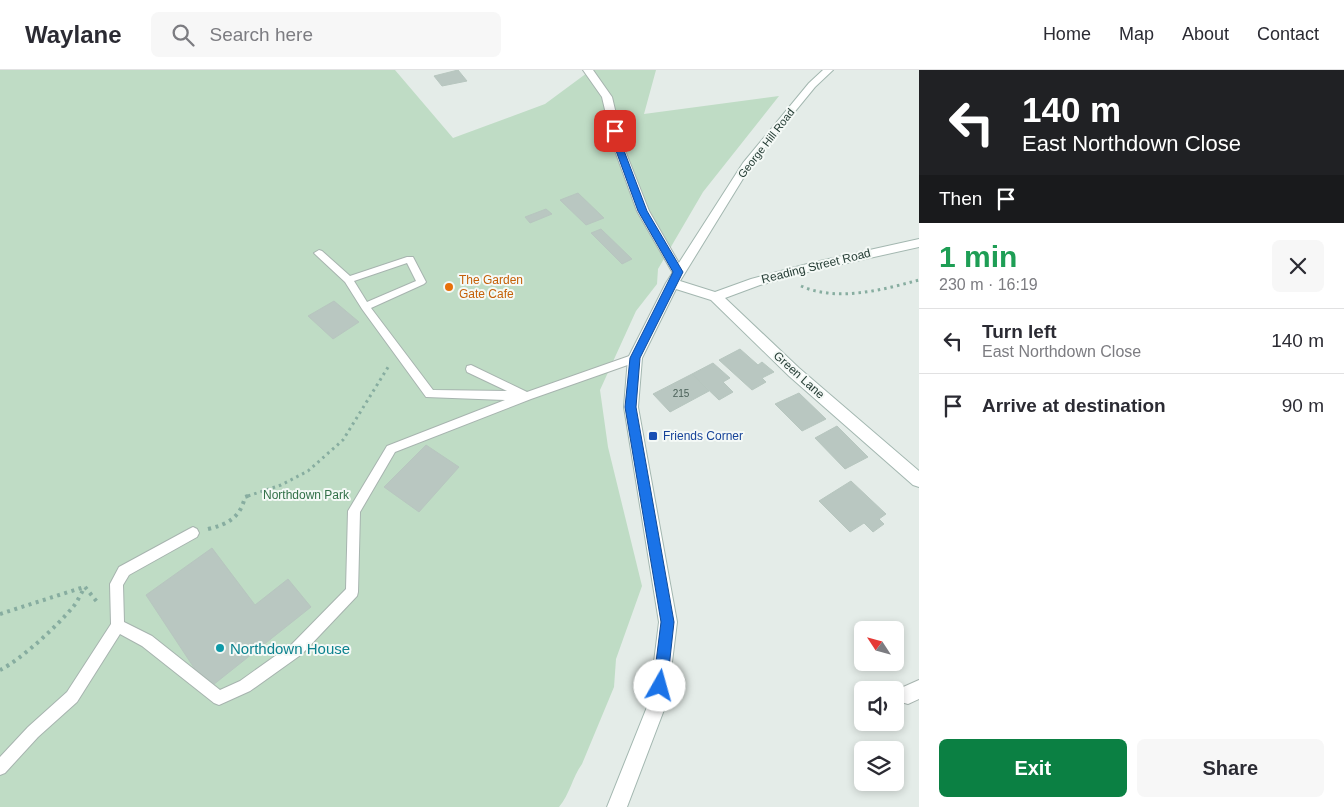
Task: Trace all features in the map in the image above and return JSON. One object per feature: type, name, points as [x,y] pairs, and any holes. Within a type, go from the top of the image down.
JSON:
[{"type":"main road","points":[[588,70],[606,97],[619,148],[643,211],[675,278]]},
{"type":"main road","name":"George Hill Road","points":[[635,358],[675,278],[748,163],[812,85],[828,70]]},
{"type":"main road","name":"Reading Street Road","points":[[716,297],[739,286],[784,274],[876,250],[919,243]]},
{"type":"main road","name":"Green Lane","points":[[675,278],[716,297],[794,372],[919,480]]},
{"type":"main road","points":[[617,807],[658,702],[668,622],[630,407],[635,358]]},
{"type":"lane","points":[[319,253],[348,280],[366,308],[430,394],[527,396]]},
{"type":"lane","points":[[348,280],[410,259],[421,282],[366,308]]},
{"type":"lane","points":[[118,626],[146,641],[219,698],[245,686],[297,649],[352,592],[354,511],[391,449],[527,396],[635,358]]},
{"type":"lane","points":[[470,369],[527,396]]},
{"type":"lane","points":[[0,768],[33,732],[72,697],[118,626],[116,584],[124,571],[193,533]]},
{"type":"path","points":[[784,274],[806,289],[840,294],[901,285],[919,280]]},
{"type":"path","points":[[193,533],[224,525],[242,510],[245,497],[281,485],[308,472],[343,440],[398,351]]},
{"type":"path","points":[[0,614],[85,587],[74,606],[33,645],[8,666],[0,670]]},
{"type":"green space","name":"Northdown Park","points":[[0,70],[395,70],[453,138],[545,104],[591,70],[656,70],[644,114],[779,96],[703,192],[658,269],[657,284],[636,311],[600,390],[608,447],[642,586],[616,659],[614,687],[582,764],[559,807],[0,807]]},
{"type":"building","points":[[458,70],[467,81],[442,86],[434,76]]},
{"type":"building","points":[[578,193],[604,218],[586,225],[560,200]]},
{"type":"building","points":[[546,209],[552,214],[530,223],[525,217]]},
{"type":"building","points":[[601,229],[632,259],[622,264],[591,233]]},
{"type":"building","points":[[334,301],[359,322],[333,339],[308,316]]},
{"type":"building","points":[[740,349],[758,365],[762,362],[774,372],[762,378],[766,382],[752,390],[719,360]]},
{"type":"building","points":[[713,363],[730,378],[723,382],[733,392],[719,400],[692,374]]},
{"type":"building","points":[[692,374],[709,391],[670,412],[653,394]]},
{"type":"building","points":[[799,393],[826,419],[802,431],[775,404]]},
{"type":"building","points":[[837,426],[868,457],[845,469],[815,438]]},
{"type":"building","points":[[426,445],[459,467],[419,512],[384,487]]},
{"type":"building","points":[[851,481],[886,514],[879,519],[884,524],[873,532],[864,523],[850,532],[819,501]]},
{"type":"building","name":"Northdown House","points":[[212,548],[255,605],[288,579],[311,607],[208,689],[146,595]]},
{"type":"place","name":"The Garden Gate Cafe","points":[[449,287]]},
{"type":"place","name":"Friends Corner","points":[[653,436]]},
{"type":"place","name":"Northdown House","points":[[220,648]]},
{"type":"route","points":[[615,131],[619,148],[643,211],[678,272],[635,358],[630,407],[668,622],[660,686]]}]
